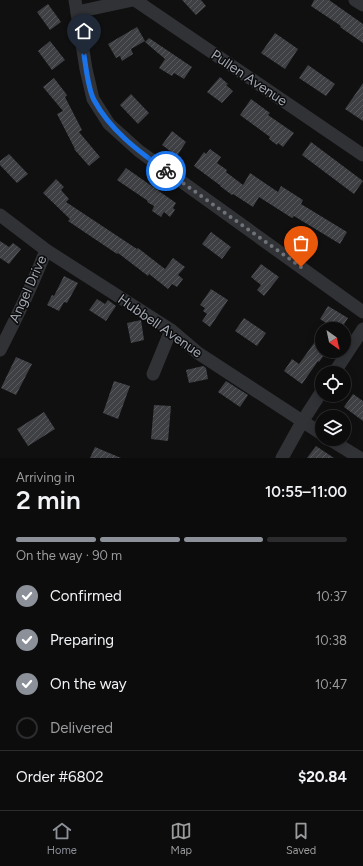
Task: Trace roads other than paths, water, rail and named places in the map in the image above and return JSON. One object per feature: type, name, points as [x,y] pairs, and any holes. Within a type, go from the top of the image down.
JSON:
[{"type":"street","points":[[134,0],[76,6],[86,69],[93,99],[109,124],[139,151],[363,312]]},
{"type":"street","name":"Pullen Avenue","points":[[134,0],[363,155]]},
{"type":"street","points":[[355,0],[363,5]]},
{"type":"street","name":"Hubbell Avenue","points":[[0,215],[46,250],[171,330],[198,353],[315,430]]},
{"type":"street","name":"Angel Drive","points":[[0,350],[15,321],[46,250]]},
{"type":"street","points":[[339,366],[363,329]]},
{"type":"street","points":[[153,374],[171,330]]},
{"type":"street","points":[[282,458],[315,402]]},
{"type":"street","points":[[340,446],[360,458]]}]
